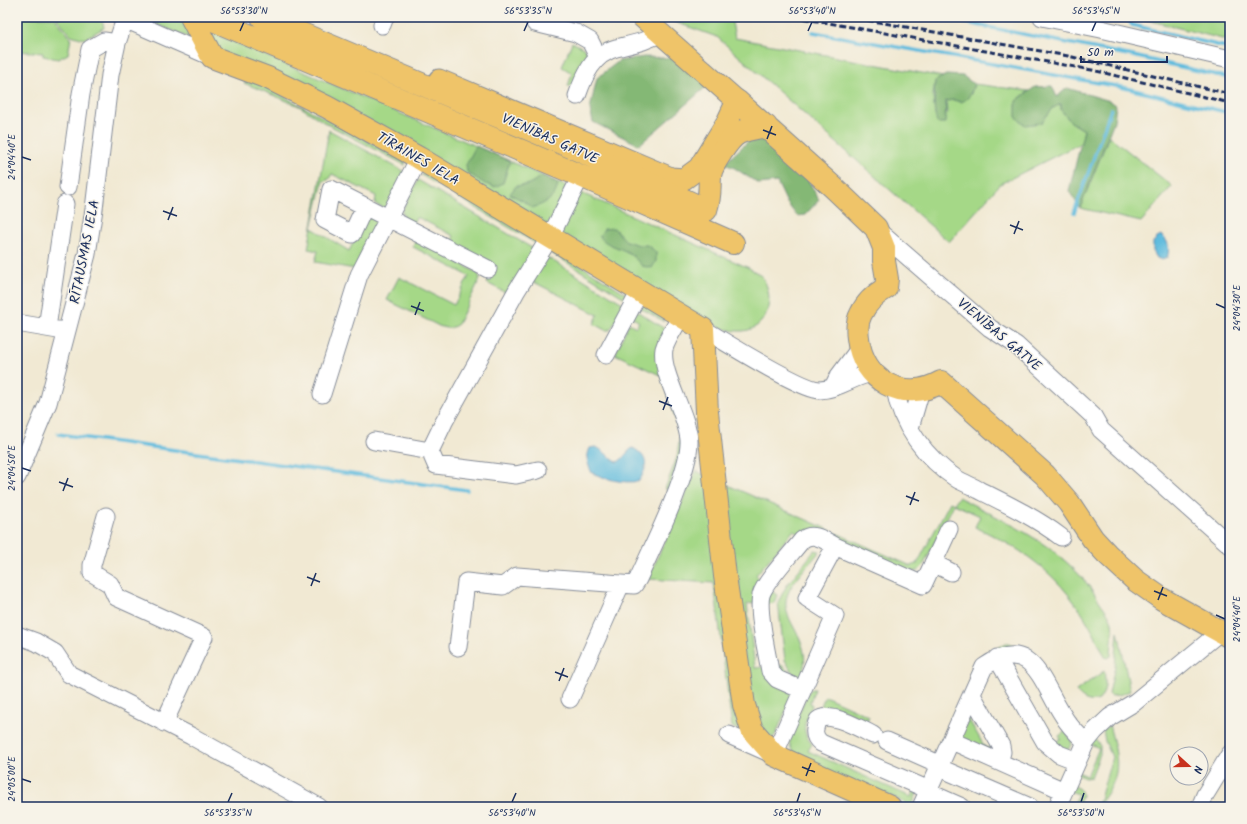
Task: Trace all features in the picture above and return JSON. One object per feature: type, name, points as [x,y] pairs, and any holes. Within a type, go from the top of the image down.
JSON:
[{"type":"highway","points":[[191,17],[212,57]]},
{"type":"highway","name":"VIENĪBAS GATVE","points":[[262,17],[578,150],[706,210],[711,193],[710,176],[713,168],[731,139],[739,133],[766,126]]},
{"type":"highway","name":"VIENĪBAS GATVE","points":[[210,18],[581,176],[732,243]]},
{"type":"highway","name":"TĪRAINES IELA","points":[[212,57],[268,78],[327,107],[419,158],[703,329]]},
{"type":"highway","name":"VIENĪBAS GATVE","points":[[737,102],[766,126],[876,228]]},
{"type":"highway","points":[[876,228],[884,248],[884,261],[887,278],[886,288],[876,295],[860,314],[857,330],[859,349],[864,362],[872,373],[895,389],[921,390],[941,382],[1046,475],[1069,503],[1093,539],[1135,580],[1162,599],[1225,635]]},
{"type":"highway","points":[[703,329],[707,412],[725,576],[744,705],[752,730],[774,755],[890,807]]},
{"type":"main road","name":"VIENĪBAS GATVE","points":[[286,27],[312,30],[504,106],[671,178],[684,179],[699,168],[727,122],[737,102],[642,17]]},
{"type":"street","points":[[1042,17],[1102,23],[1230,59]]},
{"type":"street","name":"TĪRAINES IELA","points":[[123,18],[212,57]]},
{"type":"street","name":"RĪTAUSMAS IELA","points":[[17,477],[23,447],[48,404],[87,254],[110,75],[123,18]]},
{"type":"street","points":[[535,23],[576,33],[586,38],[590,41],[598,57]]},
{"type":"street","points":[[577,96],[584,77],[598,57],[614,48],[637,44],[660,33]]},
{"type":"street","points":[[47,328],[81,94],[90,49],[104,42],[117,43]]},
{"type":"street","points":[[81,94],[107,98]]},
{"type":"street","points":[[322,394],[359,275],[419,158]]},
{"type":"street","points":[[538,470],[516,475],[436,465],[430,451],[444,422],[515,294],[550,237],[581,176]]},
{"type":"street","points":[[365,206],[488,269]]},
{"type":"street","name":"VIENĪBAS GATVE","points":[[876,228],[990,328],[1016,345],[1093,416],[1101,430],[1230,545]]},
{"type":"street","points":[[606,355],[640,291]]},
{"type":"street","points":[[458,647],[466,582],[503,586],[517,576],[634,585],[680,481],[687,456],[689,440],[685,422],[666,370],[664,349],[681,316]]},
{"type":"street","points":[[17,323],[68,331]]},
{"type":"street","points":[[703,329],[792,380],[819,390],[847,383],[860,375],[872,373]]},
{"type":"street","points":[[833,387],[838,376],[859,349]]},
{"type":"street","points":[[895,389],[902,415],[934,462],[958,480],[1033,519],[1061,537]]},
{"type":"street","points":[[910,428],[921,390]]},
{"type":"street","points":[[374,441],[430,451]]},
{"type":"street","points":[[106,516],[92,565],[92,573],[110,584],[116,596],[204,638],[164,723]]},
{"type":"street","points":[[802,690],[777,679],[770,671],[761,605],[762,594],[766,585],[807,536],[813,535],[923,586],[949,529]]},
{"type":"street","points":[[729,735],[774,755],[835,616],[806,598],[835,546]]},
{"type":"street","points":[[933,563],[951,572]]},
{"type":"street","points":[[570,699],[621,584]]},
{"type":"street","points":[[17,635],[36,642],[55,653],[69,674],[164,723],[319,807]]},
{"type":"street","points":[[1057,807],[1086,742],[1110,717],[1135,702],[1225,635]]},
{"type":"street","points":[[926,797],[984,667],[997,658],[1015,655],[1026,659],[1037,670],[1068,723],[1086,742]]},
{"type":"street","points":[[997,658],[1045,742],[1059,754],[1077,761]]},
{"type":"street","points":[[972,695],[1001,746],[1002,752],[999,762]]},
{"type":"street","points":[[962,807],[926,797],[820,742],[816,738],[814,730],[818,720],[826,717],[840,720],[1030,807]]},
{"type":"street","points":[[952,740],[1064,791]]},
{"type":"street","points":[[1200,807],[1205,795],[1230,754]]},
{"type":"green space","points":[[17,17],[54,17],[71,38],[68,54],[58,59],[43,56],[43,53],[17,51]]},
{"type":"green space","points":[[56,17],[97,17],[103,22],[104,28],[84,39],[71,35]]},
{"type":"green space","points":[[138,17],[176,17],[476,146],[749,268],[762,277],[766,285],[769,295],[769,304],[766,313],[756,326],[748,330],[730,330],[708,323],[190,38]]},
{"type":"green space","points":[[661,17],[731,17],[735,38],[943,77],[935,81],[933,95],[935,116],[947,114],[946,101],[954,100],[961,102],[971,94],[974,84],[1029,91],[1016,101],[1041,123],[1053,108],[1061,103],[1061,110],[1071,122],[1084,130],[1081,143],[1000,184],[949,242],[717,37]]},
{"type":"green space","points":[[1136,17],[1230,17],[1230,41]]},
{"type":"green space","points":[[572,42],[585,49],[588,54],[577,80],[570,87],[568,86],[572,73],[562,67]]},
{"type":"green space","points":[[644,57],[676,58],[707,86],[639,145],[593,122],[590,109],[597,78],[619,61]]},
{"type":"green space","points":[[946,75],[963,76],[974,84],[970,95],[964,101],[946,101],[945,123],[937,123],[934,107],[935,81]]},
{"type":"green space","points":[[249,80],[255,81],[405,161],[405,165],[327,124],[299,106],[244,83]]},
{"type":"green space","points":[[1052,86],[1057,97],[1067,88],[1110,101],[1116,105],[1114,121],[1080,208],[1069,191],[1084,130],[1071,122],[1061,110],[1061,104],[1053,108],[1041,123],[1025,125],[1016,117],[1016,101],[1035,87]]},
{"type":"green space","points":[[329,130],[405,172],[385,208],[375,204],[376,196],[332,174],[328,180],[323,181],[312,228],[349,251],[365,219],[373,217],[377,223],[355,269],[315,262],[318,251],[308,249]]},
{"type":"green space","points":[[758,132],[805,174],[819,200],[805,215],[797,216],[787,203],[777,182],[759,184],[733,167],[724,164]]},
{"type":"green space","points":[[1109,136],[1172,186],[1141,222],[1080,208]]},
{"type":"green space","points":[[476,146],[510,161],[503,183],[495,187],[485,184],[467,172],[466,165]]},
{"type":"green space","points":[[425,173],[536,240],[537,244],[421,175]]},
{"type":"green space","points":[[543,176],[558,183],[555,193],[550,200],[541,205],[532,208],[510,194],[516,186],[527,185]]},
{"type":"green space","points":[[418,180],[537,251],[508,294],[487,283],[494,268],[450,245],[454,236],[417,217],[413,223],[404,218],[402,211]]},
{"type":"green space","points":[[614,228],[626,241],[639,245],[647,245],[656,252],[656,261],[652,268],[642,266],[629,253],[602,240],[599,236],[604,229]]},
{"type":"green space","points":[[416,239],[478,273],[480,279],[458,324],[451,328],[439,326],[387,300],[399,277],[454,305],[469,276],[413,247]]},
{"type":"green space","points":[[557,251],[627,294],[628,300],[550,252]]},
{"type":"green space","points":[[545,256],[626,305],[610,330],[605,330],[594,324],[598,315],[530,280]]},
{"type":"green space","points":[[644,305],[661,313],[665,322],[639,307]]},
{"type":"green space","points":[[635,310],[665,329],[680,433],[662,376],[615,354],[629,323],[636,327],[639,322],[632,317]]},
{"type":"green space","points":[[680,434],[682,449],[669,489],[665,489],[677,457]]},
{"type":"green space","points":[[696,471],[911,566],[917,564],[950,502],[954,504],[923,566],[917,571],[909,572],[800,536],[794,530],[756,575],[762,581],[756,603],[747,604],[755,668],[764,667],[789,691],[792,696],[776,734],[768,743],[732,727],[714,583],[648,579]]},
{"type":"green space","points":[[958,497],[1018,528],[1055,552],[1071,567],[1087,583],[1110,618],[1113,631],[1111,656],[1108,658],[1105,657],[1082,613],[1054,578],[1019,550],[975,527],[980,516],[954,504]]},
{"type":"green space","points":[[815,550],[820,551],[801,573],[789,590],[787,596],[786,606],[788,615],[801,642],[804,653],[804,664],[801,678],[793,674],[785,660],[778,602],[787,585]]},
{"type":"green space","points":[[770,590],[777,595],[774,603],[766,604]]},
{"type":"green space","points":[[1118,631],[1130,691],[1111,696],[1109,694],[1115,666]]},
{"type":"green space","points":[[1006,643],[1010,643],[1016,649],[996,651],[999,647]]},
{"type":"green space","points":[[783,665],[791,676],[780,675],[774,666]]},
{"type":"green space","points":[[1104,671],[1105,686],[1103,694],[1099,700],[1089,701],[1080,696],[1076,691]]},
{"type":"green space","points":[[815,689],[810,702],[812,706],[807,716],[805,725],[806,735],[812,744],[808,751],[911,797],[915,790],[918,791],[913,803],[915,805],[911,807],[890,796],[853,784],[794,755],[790,745],[789,736],[808,692]]},
{"type":"green space","points":[[825,696],[869,716],[867,721],[834,706],[821,706]]},
{"type":"green space","points":[[972,712],[976,715],[969,720],[986,749],[993,745],[991,752],[961,739],[961,732]]},
{"type":"green space","points":[[1109,725],[1117,759],[1117,768],[1112,786],[1098,806],[1112,757],[1105,741],[1103,730]]},
{"type":"green space","points":[[1066,731],[1072,743],[1068,750],[1054,744],[1061,739],[1059,736]]},
{"type":"green space","points":[[1095,739],[1100,746],[1100,754],[1091,777],[1085,778],[1077,775],[1078,772],[1087,776],[1099,748],[1090,744]]},
{"type":"green space","points":[[1073,784],[1081,791],[1082,795],[1078,807],[1073,807],[1078,794],[1070,791]]},
{"type":"water","points":[[1160,235],[1167,242],[1168,248],[1167,258],[1162,260],[1157,258],[1153,251],[1153,242]]},
{"type":"water","points":[[595,447],[617,462],[633,448],[638,451],[642,455],[645,463],[644,471],[639,481],[627,482],[615,480],[592,473],[588,464],[588,454],[590,448]]},
{"type":"waterway","points":[[937,17],[1133,56],[1230,78]]},
{"type":"waterway","points":[[1126,17],[1132,25],[1230,48]]},
{"type":"waterway","points":[[813,32],[1121,87],[1230,113]]},
{"type":"waterway","points":[[1074,213],[1111,109]]},
{"type":"waterway","points":[[58,434],[467,490]]},
{"type":"railway","points":[[795,17],[1092,70],[1230,103]]},
{"type":"railway","points":[[850,17],[1068,56],[1230,94]]}]
